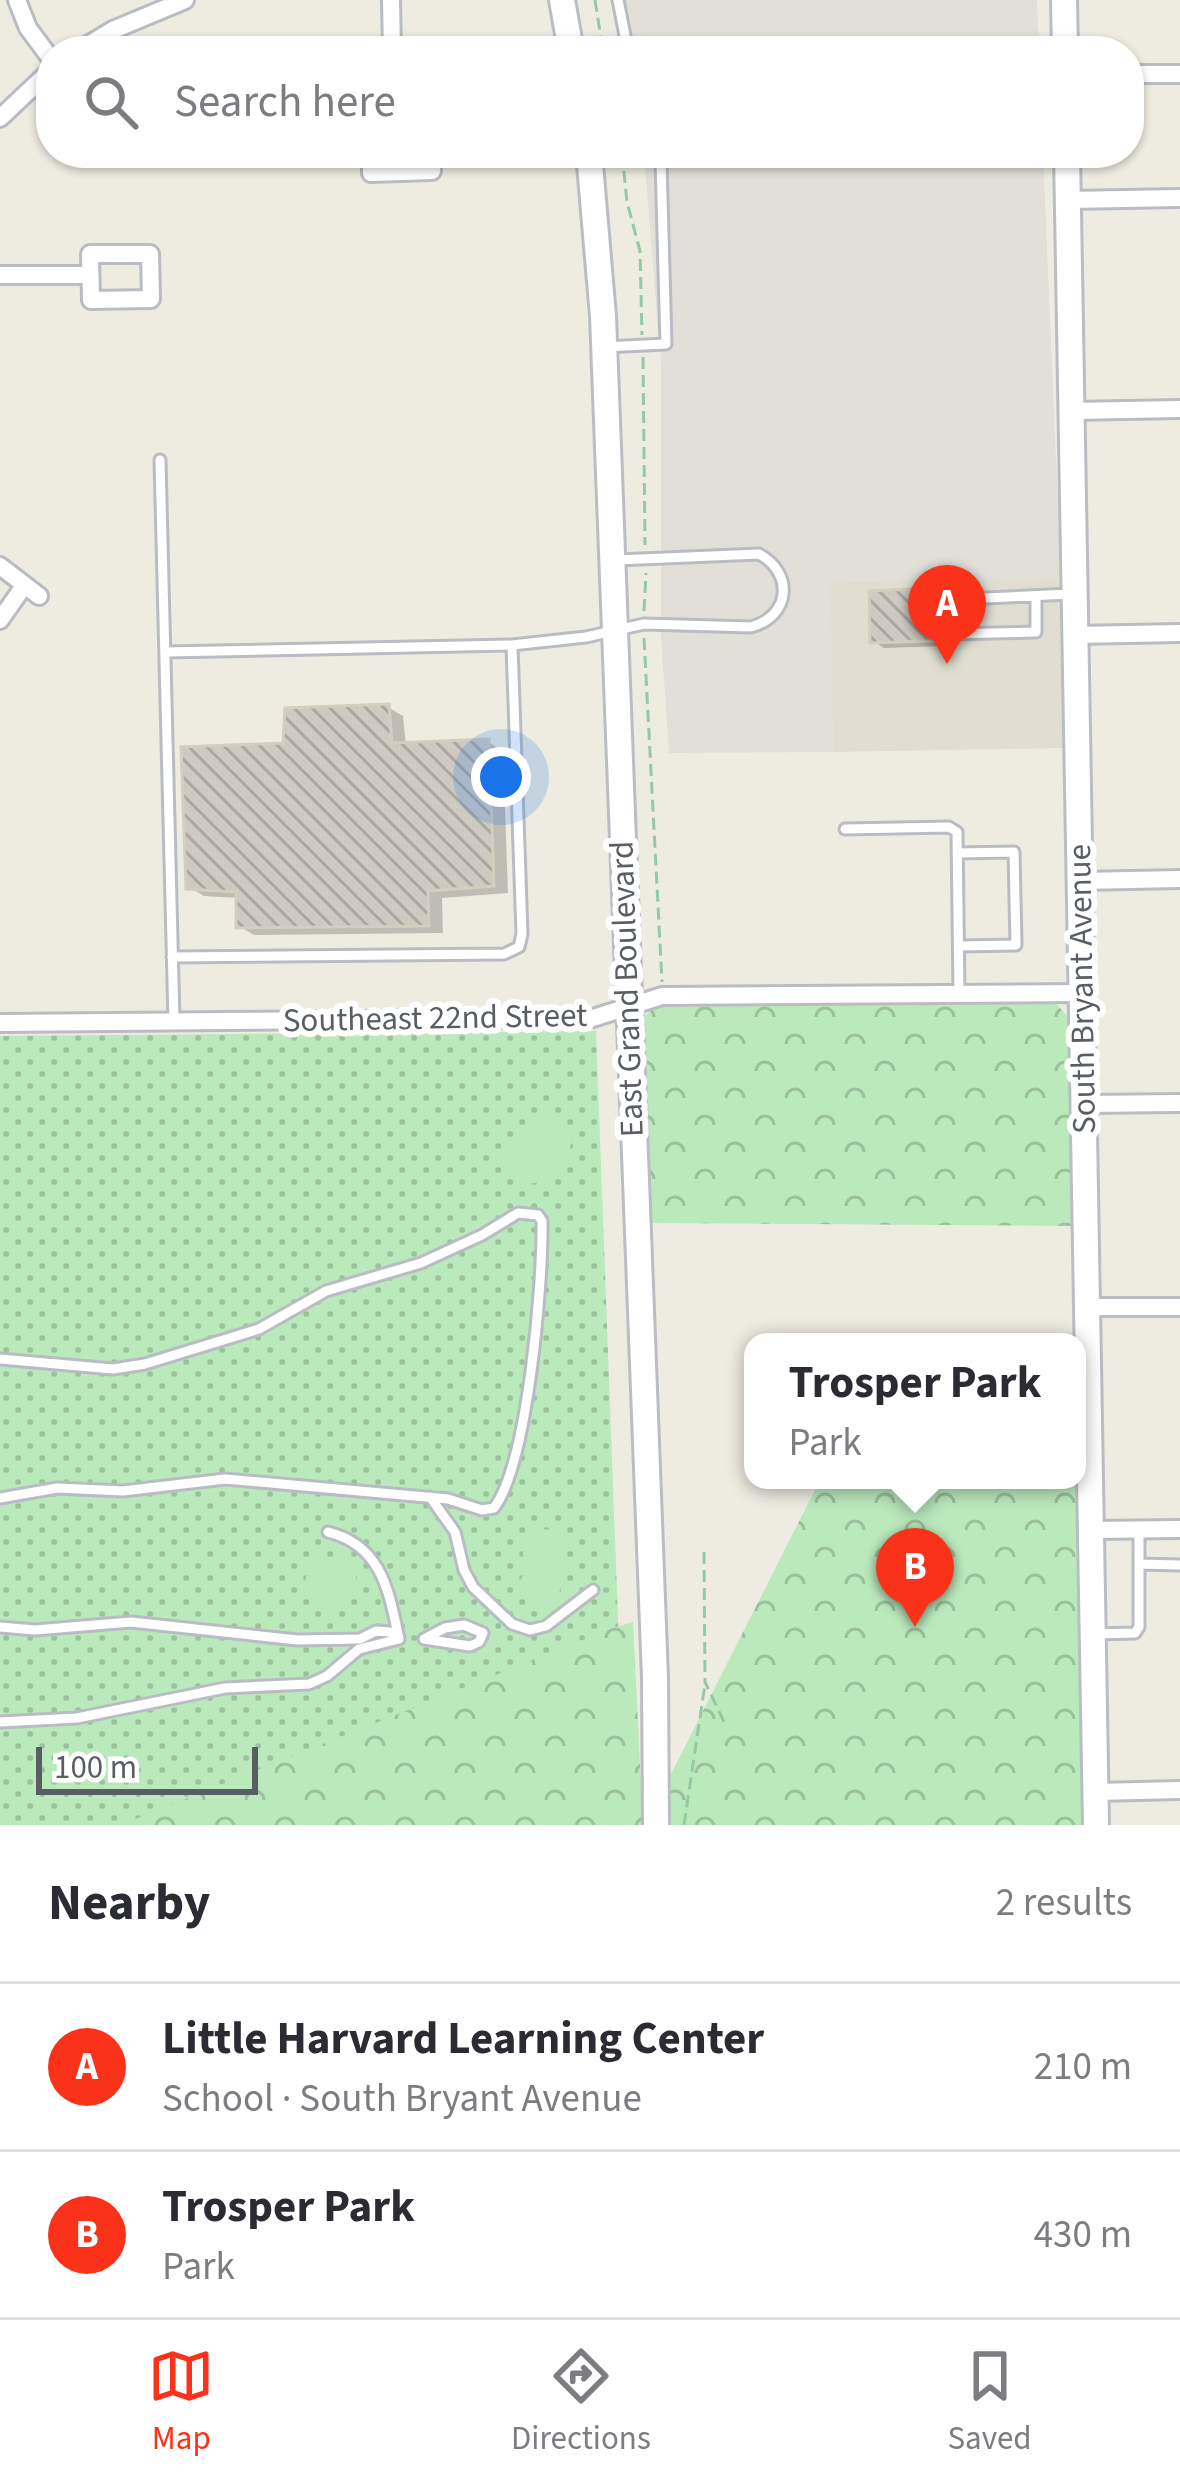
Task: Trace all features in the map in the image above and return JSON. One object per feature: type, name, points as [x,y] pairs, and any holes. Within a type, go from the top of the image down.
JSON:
[{"type":"street","points":[[17,0],[36,39]]},
{"type":"street","points":[[102,36],[185,0]]},
{"type":"street","points":[[391,0],[392,36]]},
{"type":"street","points":[[1064,0],[1065,36]]},
{"type":"street","points":[[569,1],[571,36]]},
{"type":"street","points":[[1144,74],[1180,74]]},
{"type":"street","points":[[0,118],[36,84]]},
{"type":"street","points":[[371,168],[371,173],[432,168]]},
{"type":"street","name":"East Grand Boulevard","points":[[590,168],[604,347],[655,1678],[656,1825]]},
{"type":"street","name":"South Bryant Avenue","points":[[1067,168],[1096,1825]]},
{"type":"street","points":[[1068,200],[1180,198]]},
{"type":"street","points":[[90,254],[149,254],[151,299],[91,301],[91,274],[90,254]]},
{"type":"street","points":[[0,275],[91,274]]},
{"type":"street","points":[[1071,411],[1180,409]]},
{"type":"street","points":[[0,566],[31,591],[0,620]]},
{"type":"street","points":[[1076,635],[1180,633]]},
{"type":"street","points":[[1081,881],[1180,879]]},
{"type":"street","name":"Southeast 22nd Street","points":[[0,1023],[593,1018],[662,996],[1084,993]]},
{"type":"street","points":[[1084,1104],[1180,1103]]},
{"type":"street","points":[[1088,1307],[1180,1307]]},
{"type":"street","points":[[1091,1530],[1180,1529]]},
{"type":"street","points":[[1096,1792],[1180,1790]]},
{"type":"lane","points":[[618,0],[625,36]]},
{"type":"lane","points":[[604,347],[666,344],[662,168]]},
{"type":"lane","points":[[160,460],[174,1021]]},
{"type":"lane","points":[[164,652],[512,646],[644,625],[751,627],[766,622],[782,602],[782,579],[775,563],[759,554],[612,561]]},
{"type":"lane","points":[[1036,598],[1036,632],[946,634],[945,600],[1075,594]]},
{"type":"lane","points":[[172,957],[505,955],[519,947],[512,646]]},
{"type":"lane","points":[[845,829],[949,827],[957,832],[959,994]]},
{"type":"lane","points":[[957,853],[1014,851],[1016,945],[960,946]]},
{"type":"lane","points":[[0,1359],[112,1369],[145,1364],[259,1329],[326,1291],[421,1263],[518,1213],[538,1215],[542,1240],[536,1316],[511,1478],[494,1508],[482,1510],[430,1497],[225,1479],[123,1491],[58,1488],[0,1498]]},
{"type":"lane","points":[[430,1497],[454,1532],[473,1587],[512,1624],[530,1630],[546,1626],[593,1591]]},
{"type":"lane","points":[[1093,1634],[1135,1633],[1139,1627],[1138,1529]]},
{"type":"lane","points":[[328,1532],[362,1546],[377,1564],[399,1639]]},
{"type":"lane","points":[[1139,1564],[1180,1565]]},
{"type":"lane","points":[[0,1627],[35,1630],[131,1622],[297,1640],[360,1639],[376,1631],[390,1632],[399,1639]]},
{"type":"lane","points":[[464,1625],[483,1633],[470,1646],[424,1639],[464,1625]]},
{"type":"lane","points":[[0,1722],[77,1718],[225,1688],[309,1684],[327,1676],[359,1649],[399,1639]]},
{"type":"path","points":[[596,0],[601,36]]},
{"type":"path","points":[[684,1825],[705,1682],[704,1552]]},
{"type":"path","points":[[705,1682],[726,1726]]},
{"type":"shaded area","points":[[619,0],[1037,0],[1038,36],[625,36]]},
{"type":"shaded area","points":[[645,168],[1044,168],[1061,578],[830,581],[834,752],[669,753],[661,637],[661,365]]},
{"type":"shaded area","points":[[1061,578],[1064,748],[834,752],[829,581]]},
{"type":"green space","points":[[1055,1002],[1073,1023],[1076,1226],[644,1223],[642,1019],[654,1007]]},
{"type":"green space","points":[[596,1031],[622,1727],[220,1825],[0,1825],[0,1036]]},
{"type":"green space","points":[[541,1118],[561,1124],[570,1136],[570,1151],[549,1177],[533,1183],[517,1181],[501,1166],[502,1155],[528,1137]]},
{"type":"green space","points":[[815,1489],[1081,1489],[1087,1825],[667,1825],[665,1786]]},
{"type":"green space","points":[[541,1529],[555,1530],[564,1541],[560,1590],[548,1605],[523,1598],[519,1584],[526,1568],[524,1545]]},
{"type":"green space","points":[[331,1558],[349,1566],[357,1584],[349,1602],[331,1610],[313,1602],[305,1584],[313,1566]]},
{"type":"green space","points":[[633,1622],[643,1825],[120,1825],[613,1628]]},
{"type":"building","points":[[933,588],[935,641],[870,643],[869,591]]},
{"type":"building","points":[[389,704],[392,743],[489,739],[494,886],[428,891],[429,926],[236,928],[236,892],[186,889],[181,747],[283,743],[285,708]]},
{"type":"place","name":"Little Harvard Learning Center","points":[[947,664]]},
{"type":"place","name":"Trosper Park","points":[[915,1627]]}]
